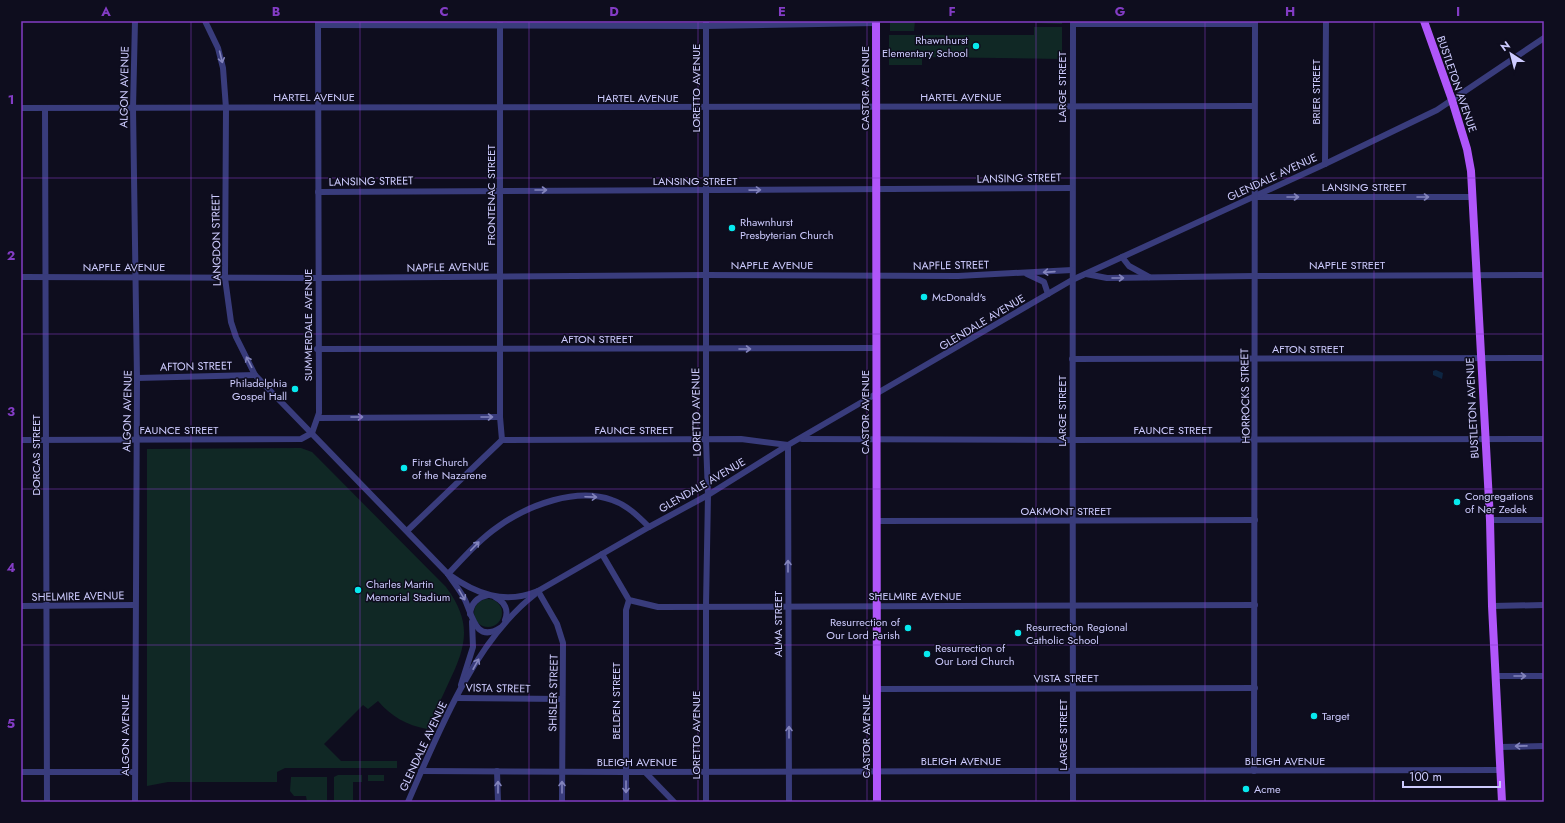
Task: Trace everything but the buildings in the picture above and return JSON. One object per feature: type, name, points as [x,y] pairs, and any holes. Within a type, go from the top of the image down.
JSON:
[{"type":"main road","name":"BUSTLETON AVENUE","points":[[1424,21],[1452,100],[1470,159],[1478,275],[1480,359],[1490,520],[1492,606],[1502,802]]},
{"type":"main road","name":"CASTOR AVENUE","points":[[876,22],[877,802]]},
{"type":"street","name":"ALGON AVENUE","points":[[135,21],[133,108],[134,276],[137,378],[135,802]]},
{"type":"street","name":"LANGDON STREET","points":[[205,21],[218,48],[222,61],[226,108],[225,278],[231,322],[236,337],[255,375],[312,433]]},
{"type":"street","name":"BRIER STREET","points":[[1325,164],[1326,21]]},
{"type":"street","points":[[318,23],[876,22]]},
{"type":"street","points":[[1073,22],[1255,22]]},
{"type":"street","name":"LARGE STREET","points":[[1073,22],[1071,440],[1073,521],[1073,802]]},
{"type":"street","name":"HORROCKS STREET","points":[[1254,771],[1256,440],[1254,359],[1255,22]]},
{"type":"street","name":"SUMMERDALE AVENUE","points":[[312,433],[318,418],[318,23]]},
{"type":"street","name":"FRONTENAC STREET","points":[[500,23],[502,190],[502,349],[500,417],[502,440]]},
{"type":"street","name":"LORETTO AVENUE","points":[[706,23],[706,440],[708,495],[706,605],[706,802]]},
{"type":"street","points":[[1452,100],[1544,38]]},
{"type":"street","name":"GLENDALE AVENUE","points":[[408,802],[421,771],[457,698],[483,651],[501,626],[524,602],[538,591],[708,495],[788,445],[802,439],[1072,280],[1325,164],[1437,110],[1452,100]]},
{"type":"street","name":"HARTEL AVENUE","points":[[21,108],[1254,106]]},
{"type":"street","name":"DORCAS STREET","points":[[45,108],[47,802]]},
{"type":"street","name":"LANSING STREET","points":[[318,192],[1072,188]]},
{"type":"street","name":"LANSING STREET","points":[[1254,197],[1473,197]]},
{"type":"street","points":[[1122,257],[1129,266],[1150,278]]},
{"type":"street","name":"NAPFLE STREET","points":[[876,276],[958,276],[1072,270]]},
{"type":"street","name":"NAPFLE STREET","points":[[1026,273],[1044,282],[1048,294]]},
{"type":"street","name":"NAPFLE STREET","points":[[1086,274],[1107,278],[1544,275]]},
{"type":"street","name":"NAPFLE AVENUE","points":[[21,277],[46,278],[134,276],[317,278],[706,275],[876,276]]},
{"type":"street","name":"AFTON STREET","points":[[317,349],[876,348]]},
{"type":"street","name":"AFTON STREET","points":[[1072,359],[1544,358]]},
{"type":"street","name":"AFTON STREET","points":[[137,378],[255,375]]},
{"type":"street","points":[[318,418],[500,417]]},
{"type":"street","points":[[312,433],[448,574],[464,598],[472,621],[478,628],[485,631],[491,631],[501,626],[506,616],[506,608],[502,601],[466,587],[448,574]]},
{"type":"street","name":"FAUNCE STREET","points":[[21,440],[136,441],[301,439],[312,433]]},
{"type":"street","name":"FAUNCE STREET","points":[[502,440],[741,439],[788,445]]},
{"type":"street","name":"FAUNCE STREET","points":[[802,439],[1544,439]]},
{"type":"street","points":[[407,531],[502,440]]},
{"type":"street","name":"ALMA STREET","points":[[788,445],[790,802]]},
{"type":"street","points":[[448,574],[481,540],[510,519],[548,502],[571,497],[596,497],[612,500],[629,508],[649,527]]},
{"type":"street","name":"OAKMONT STREET","points":[[876,521],[1255,520]]},
{"type":"street","points":[[1490,520],[1544,520]]},
{"type":"street","points":[[602,554],[629,600]]},
{"type":"street","name":"GLENDALE AVENUE","points":[[457,698],[473,647],[471,611],[474,603],[480,598],[491,596],[518,597],[538,591]]},
{"type":"street","name":"SHISLER STREET","points":[[538,591],[562,634],[562,802]]},
{"type":"street","name":"SHELMIRE AVENUE","points":[[629,600],[658,607],[706,605],[1072,607],[1255,605]]},
{"type":"street","name":"BELDEN STREET","points":[[626,802],[626,610],[629,600]]},
{"type":"street","name":"SHELMIRE AVENUE","points":[[21,606],[135,605]]},
{"type":"street","points":[[1492,606],[1544,605]]},
{"type":"street","points":[[1495,676],[1544,676]]},
{"type":"street","name":"VISTA STREET","points":[[877,689],[1255,688]]},
{"type":"street","name":"VISTA STREET","points":[[457,698],[562,699]]},
{"type":"street","points":[[1499,747],[1544,746]]},
{"type":"street","name":"BLEIGH AVENUE","points":[[421,771],[706,772],[1500,770]]},
{"type":"street","points":[[497,771],[498,802]]},
{"type":"street","points":[[21,772],[134,772]]},
{"type":"street","points":[[645,772],[674,802]]},
{"type":"green space","points":[[890,21],[915,21],[914,31],[890,31]]},
{"type":"green space","points":[[1035,21],[1062,21],[1062,24],[1035,23]]},
{"type":"green space","name":"Rhawnhurst Elementary School","points":[[1034,27],[1062,27],[1062,59],[922,57],[922,65],[889,65],[889,35],[1034,35]]},
{"type":"green space","points":[[301,448],[312,452],[446,587],[460,611],[463,623],[463,645],[455,669],[427,729],[400,720],[378,701],[368,709],[363,705],[324,744],[341,761],[397,761],[397,768],[285,768],[277,772],[277,782],[168,782],[147,786],[147,449]]},
{"type":"green space","points":[[488,599],[498,603],[502,613],[498,623],[488,627],[478,623],[474,613],[478,603]]},
{"type":"green space","points":[[338,775],[362,775],[362,782],[353,782],[353,802],[334,802],[334,777]]},
{"type":"green space","points":[[368,775],[384,775],[384,781],[368,781]]},
{"type":"green space","points":[[291,777],[327,777],[327,802],[307,802],[306,796],[294,796],[290,791]]},
{"type":"water","points":[[1436,370],[1443,373],[1442,379],[1433,375],[1433,371]]},
{"type":"place","name":"Rhawnhurst Elementary School","points":[[976,46]]},
{"type":"place","name":"Rhawnhurst Presbyterian Church","points":[[732,228]]},
{"type":"place","name":"McDonald's","points":[[924,297]]},
{"type":"place","name":"Philadelphia Gospel Hall","points":[[295,389]]},
{"type":"place","name":"First Church of the Nazarene","points":[[404,468]]},
{"type":"place","name":"Congregations of Ner Zedek","points":[[1457,502]]},
{"type":"place","name":"Charles Martin Memorial Stadium","points":[[358,590]]},
{"type":"place","name":"Resurrection of Our Lord Parish","points":[[908,628]]},
{"type":"place","name":"Resurrection Regional Catholic School","points":[[1018,633]]},
{"type":"place","name":"Resurrection of Our Lord Church","points":[[927,654]]},
{"type":"place","name":"Target","points":[[1314,716]]},
{"type":"place","name":"Acme","points":[[1246,789]]}]
